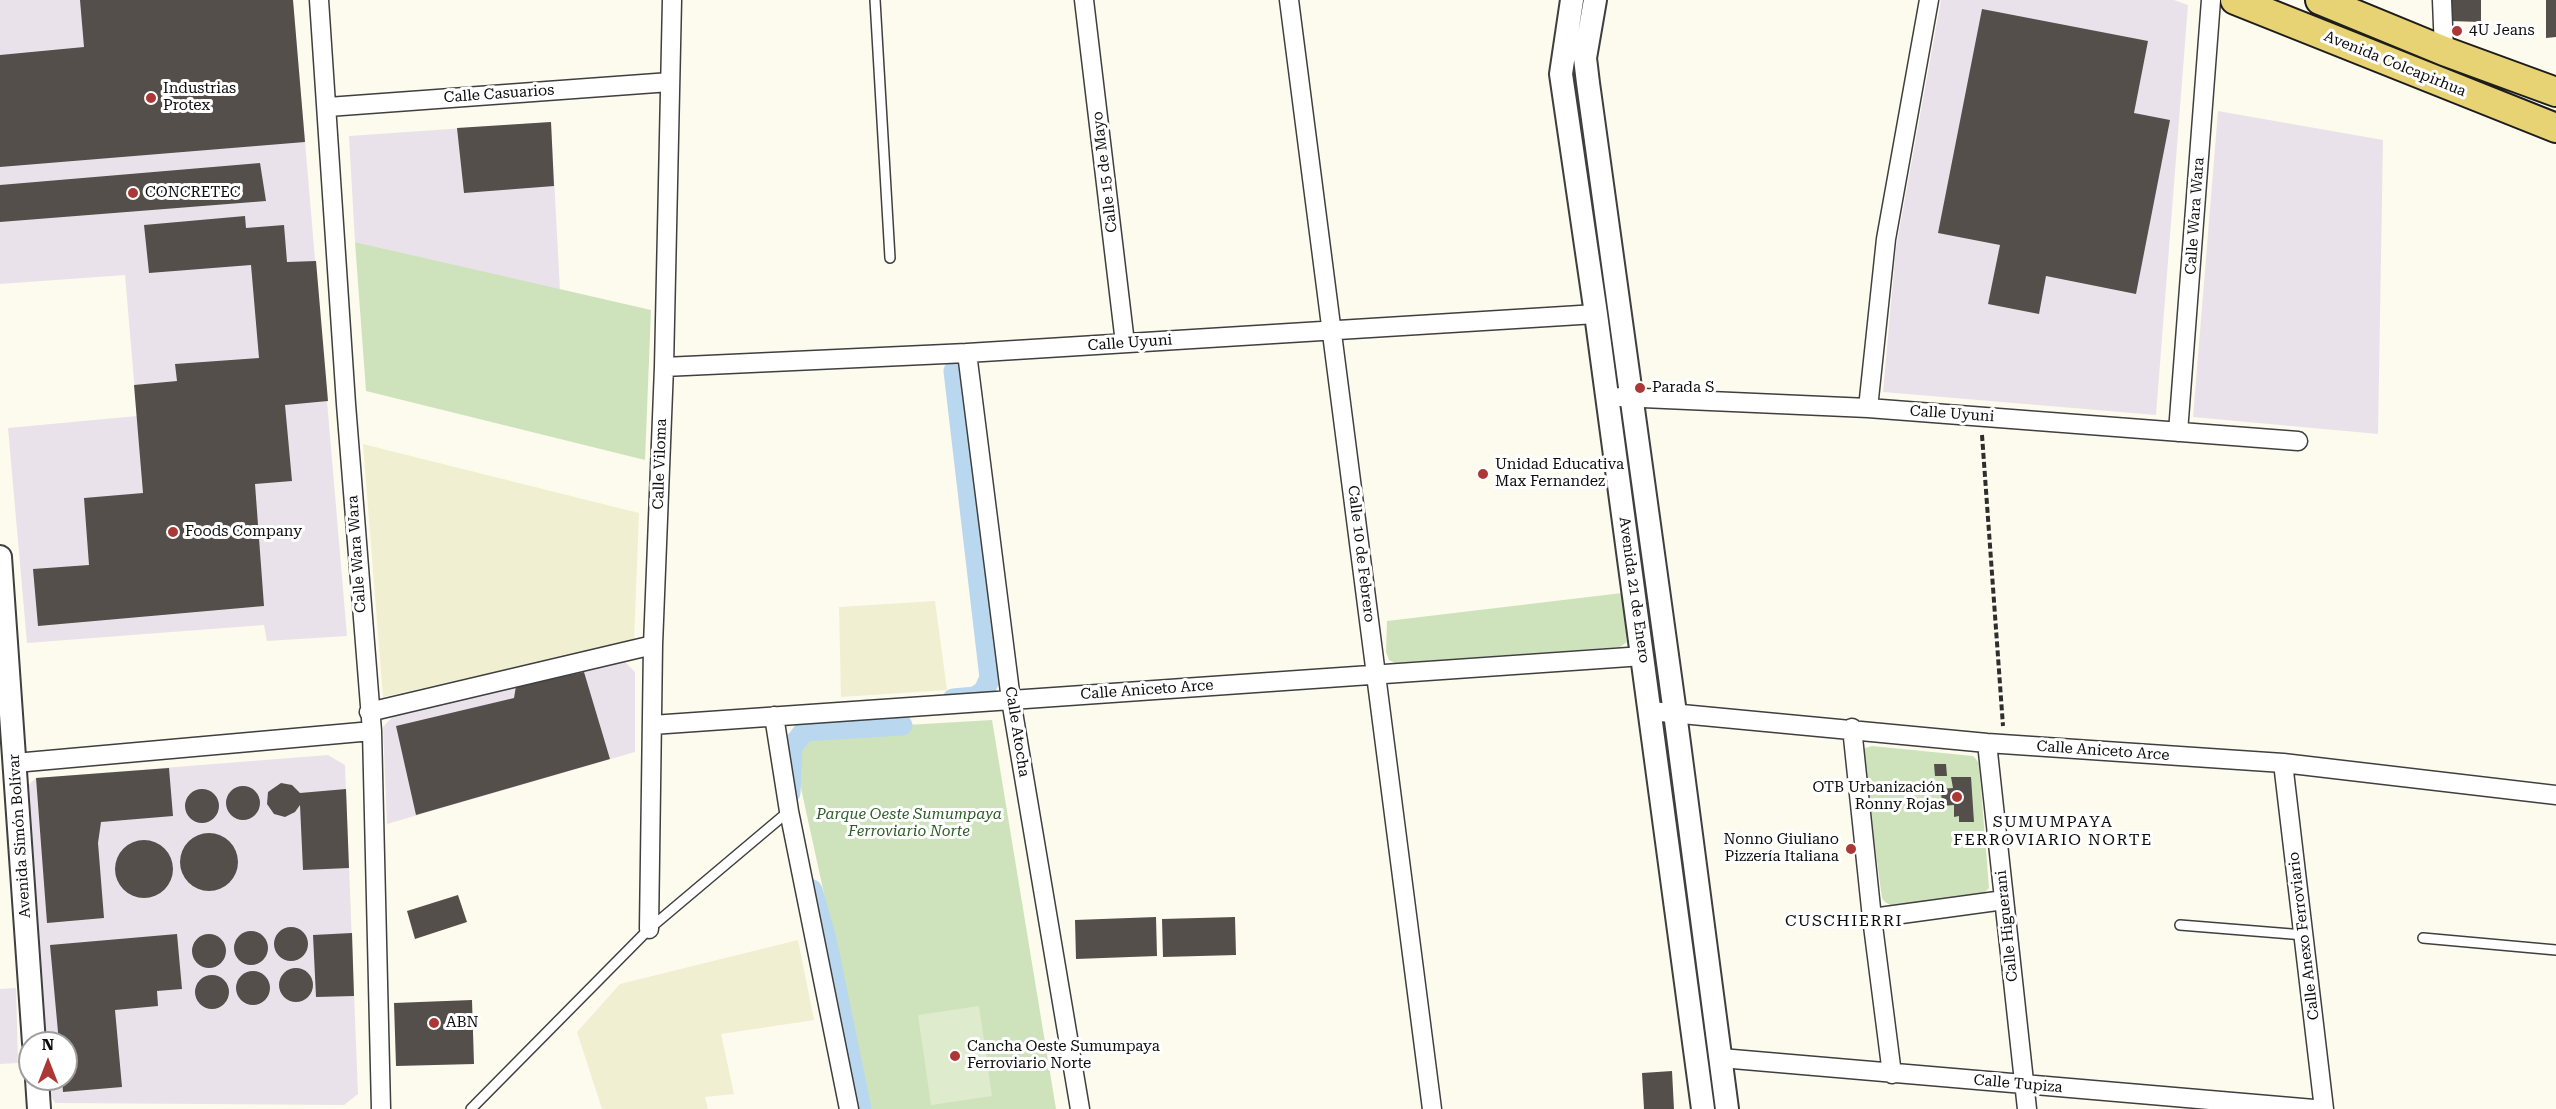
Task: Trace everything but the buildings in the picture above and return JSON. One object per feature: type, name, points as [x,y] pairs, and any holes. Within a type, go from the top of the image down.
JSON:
[{"type":"main road","name":"Avenida Colcapirhua","points":[[2235,0],[2556,128]]},
{"type":"main road","name":"Avenida Colcapirhua","points":[[2320,0],[2444,51],[2556,92]]},
{"type":"street","name":"Calle Wara Wara","points":[[320,0],[347,416],[372,731],[381,1109]]},
{"type":"street","name":"Calle Viloma","points":[[649,929],[653,645],[664,367],[672,0]]},
{"type":"street","name":"Calle 15 de Mayo","points":[[1084,0],[1125,343]]},
{"type":"street","name":"Calle 10 de Febrero","points":[[1289,0],[1432,1109]]},
{"type":"street","name":"Avenida 21 de Enero","points":[[1572,0],[1561,74],[1596,314],[1704,1109]]},
{"type":"street","name":"Avenida 21 de Enero","points":[[1595,0],[1585,58],[1676,713],[1727,1109]]},
{"type":"street","points":[[1868,408],[1886,239],[1929,0]]},
{"type":"street","name":"Calle Wara Wara","points":[[2178,432],[2211,0]]},
{"type":"street","points":[[2442,0],[2444,51]]},
{"type":"street","name":"Calle Casuarios","points":[[328,107],[670,82]]},
{"type":"street","name":"Calle Uyuni","points":[[664,367],[967,353],[1596,314]]},
{"type":"street","name":"Calle Atocha","points":[[967,353],[1011,700],[1080,1109]]},
{"type":"street","name":"Calle Uyuni","points":[[1606,396],[1868,408],[2298,441]]},
{"type":"street","name":"Avenida Simón Bolívar","points":[[0,557],[33,1031]]},
{"type":"street","points":[[369,712],[653,645]]},
{"type":"street","name":"Calle Aniceto Arce","points":[[652,725],[1643,656]]},
{"type":"street","name":"Calle Aniceto Arce","points":[[1650,711],[1987,742],[2283,763],[2556,795]]},
{"type":"street","points":[[774,716],[789,811],[849,1109]]},
{"type":"street","points":[[1852,728],[1872,918],[1892,1074]]},
{"type":"street","points":[[15,763],[372,731]]},
{"type":"street","name":"Calle Higuerani","points":[[1987,742],[2022,1084],[2027,1109]]},
{"type":"street","name":"Calle Anexo Ferroviario","points":[[2283,763],[2324,1109]]},
{"type":"street","points":[[1872,918],[2004,900]]},
{"type":"street","name":"Calle Tupiza","points":[[1721,1058],[2314,1109]]},
{"type":"street","points":[[38,1091],[39,1109]]},
{"type":"lane","points":[[875,0],[890,258]]},
{"type":"lane","points":[[471,1109],[649,929],[789,811]]},
{"type":"lane","points":[[2180,925],[2304,935]]},
{"type":"lane","points":[[2423,938],[2556,950]]},
{"type":"path","points":[[1980,417],[2003,730]]},
{"type":"shaded area","points":[[0,0],[293,0],[347,636],[267,641],[264,625],[27,643],[8,428],[137,416],[125,275],[0,284]]},
{"type":"shaded area","points":[[1941,0],[2174,0],[2188,5],[2156,415],[1883,392],[1896,248]]},
{"type":"shaded area","points":[[2218,111],[2383,140],[2378,434],[2193,417]]},
{"type":"shaded area","points":[[551,122],[560,290],[355,242],[349,136]]},
{"type":"shaded area","points":[[624,661],[635,672],[635,752],[387,824],[383,727],[396,713],[584,672]]},
{"type":"shaded area","points":[[328,755],[345,765],[358,1094],[344,1105],[55,1103],[49,1091],[78,1091],[78,1031],[44,1031],[24,789],[36,778]]},
{"type":"shaded area","points":[[16,988],[18,1063],[0,1064],[0,989]]},
{"type":"green space","points":[[355,242],[651,310],[645,460],[366,391]]},
{"type":"green space","points":[[363,444],[639,513],[634,641],[383,697]]},
{"type":"green space","points":[[1622,593],[1627,642],[1620,647],[1395,663],[1389,660],[1386,652],[1387,621]]},
{"type":"green space","points":[[935,601],[947,690],[841,697],[839,607]]},
{"type":"green space","name":"Parque Oeste Sumumpaya Ferroviario Norte","points":[[992,720],[1056,1109],[871,1109],[792,747],[804,731]]},
{"type":"green space","points":[[1872,746],[1973,756],[1976,759],[1979,764],[1989,888],[1979,898],[1890,905],[1882,898],[1862,752],[1865,748]]},
{"type":"green space","points":[[798,940],[814,1020],[721,1034],[734,1094],[705,1097],[708,1109],[602,1109],[577,1032],[620,984]]},
{"type":"green space","name":"Cancha Oeste Sumumpaya Ferroviario Norte","points":[[979,1006],[992,1096],[931,1105],[918,1015]]},
{"type":"waterway","points":[[953,699],[975,697],[984,691],[990,678],[954,371]]},
{"type":"waterway","points":[[790,793],[792,747],[804,731],[902,725]]},
{"type":"waterway","points":[[812,890],[826,939],[861,1109]]},
{"type":"place","name":"4U Jeans","points":[[2457,31]]},
{"type":"place","name":"Industrias Protex","points":[[151,98]]},
{"type":"place","name":"CONCRETEC","points":[[133,193]]},
{"type":"place","name":"Parada S","points":[[1640,388]]},
{"type":"place","name":"Unidad Educativa Max Fernandez","points":[[1483,474]]},
{"type":"place","name":"Foods Company","points":[[173,532]]},
{"type":"place","name":"OTB Urbanización Ronny Rojas","points":[[1957,797]]},
{"type":"place","name":"Nonno Giuliano Pizzería Italiana","points":[[1851,849]]},
{"type":"place","name":"ABN","points":[[434,1023]]},
{"type":"place","name":"Cancha Oeste Sumumpaya Ferroviario Norte","points":[[955,1056]]},
{"type":"district","name":"SUMUMPAYA FERROVIARIO NORTE","points":[[2053,831]]},
{"type":"district","name":"CUSCHIERRI","points":[[1844,921]]}]
